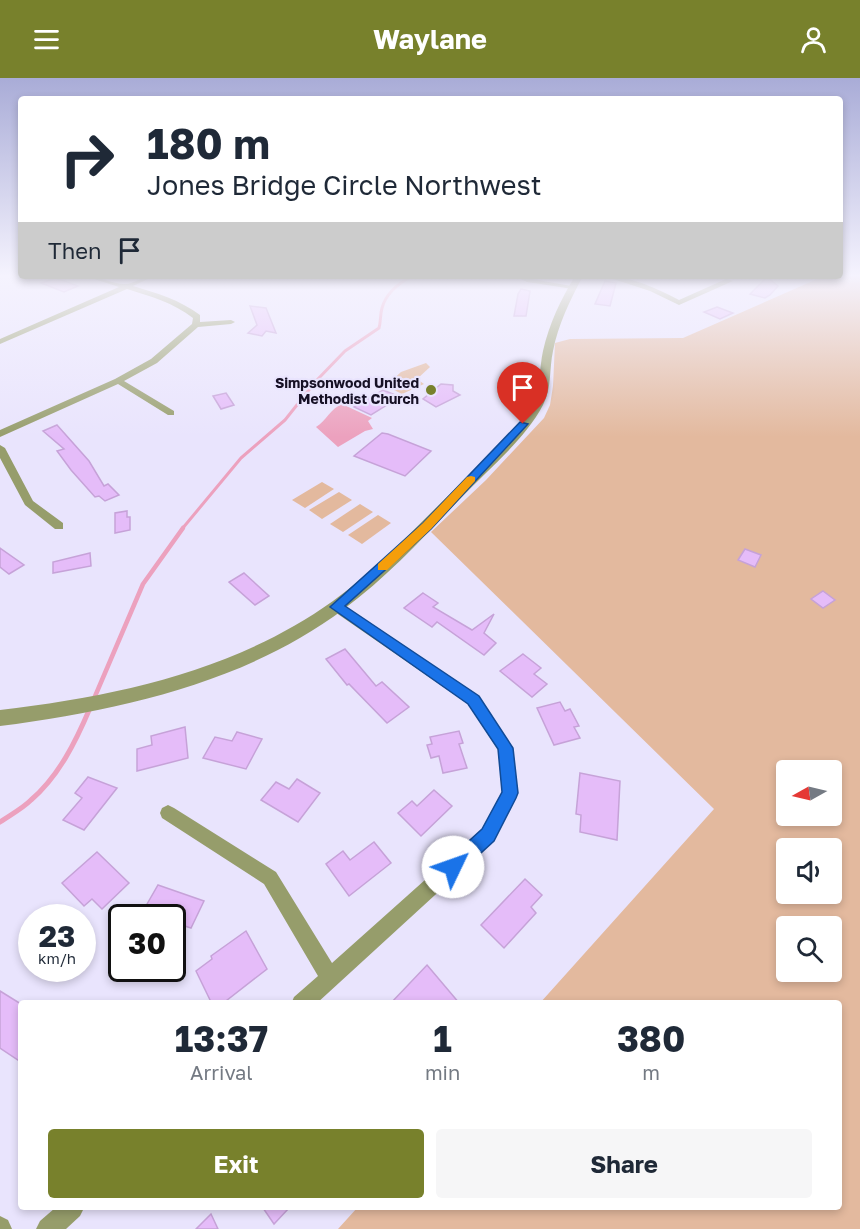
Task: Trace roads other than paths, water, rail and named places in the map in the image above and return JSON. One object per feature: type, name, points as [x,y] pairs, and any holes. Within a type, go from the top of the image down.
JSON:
[{"type":"street","points":[[0,342],[28,330]]},
{"type":"street","points":[[0,434],[118,381],[154,361],[191,330]]},
{"type":"street","points":[[0,718],[38,714],[162,688],[259,651],[336,607],[427,526],[507,443],[534,411],[546,386],[547,354],[554,330]]},
{"type":"street","points":[[118,381],[171,413]]},
{"type":"street","points":[[0,448],[29,503],[59,526]]},
{"type":"street","points":[[305,1000],[488,835],[510,793],[505,748],[473,700],[336,607]]},
{"type":"street","points":[[168,813],[270,878],[330,978]]},
{"type":"street","points":[[48,1229],[70,1210]]},
{"type":"waterway","points":[[182,529],[241,458],[285,420],[316,381],[345,351],[376,330]]},
{"type":"waterway","points":[[93,701],[143,584],[183,528]]},
{"type":"waterway","points":[[0,822],[20,809],[50,780],[73,745],[90,708]]},
{"type":"place","name":"Simpsonwood United Methodist Church","points":[[431,390]]}]
